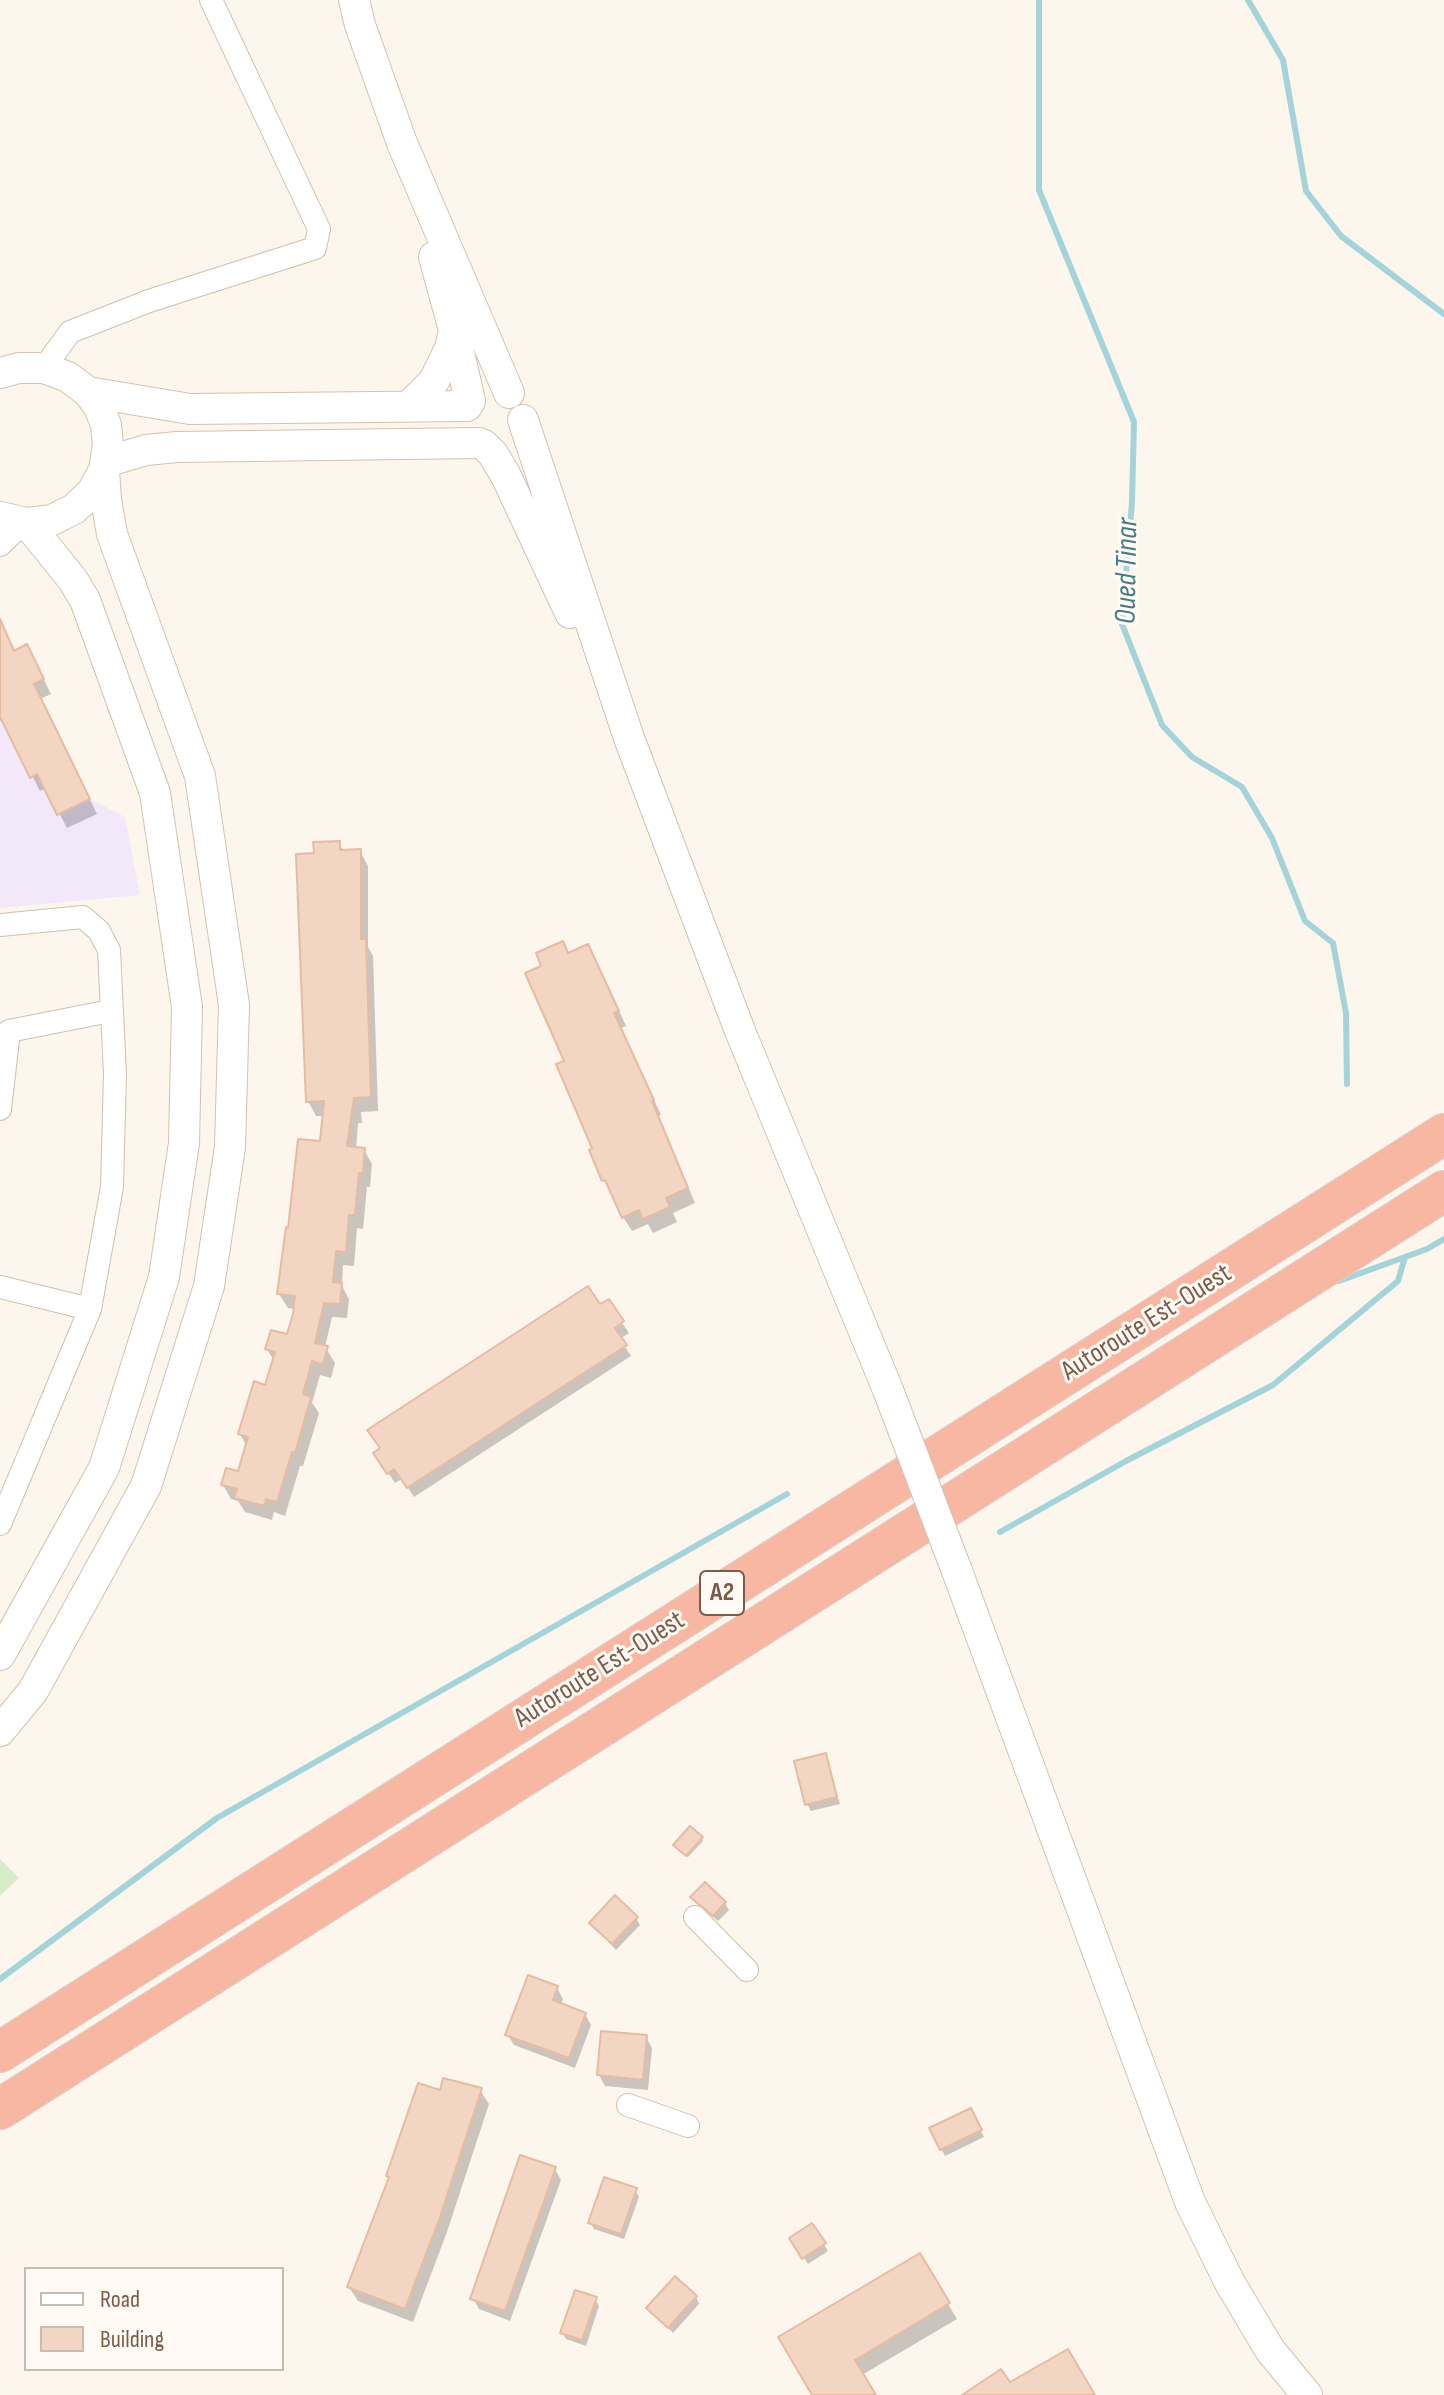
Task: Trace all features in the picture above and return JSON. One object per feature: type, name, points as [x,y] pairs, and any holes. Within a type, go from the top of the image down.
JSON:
[{"type":"highway","name":"Autoroute Est-Ouest","points":[[0,2052],[1444,1134]]},
{"type":"highway","name":"Autoroute Est-Ouest","points":[[0,2109],[1444,1191]]},
{"type":"main road","points":[[354,0],[402,143],[509,393],[520,405],[629,738],[740,1031],[888,1390],[1190,2202],[1230,2283],[1270,2350],[1307,2395]]},
{"type":"main road","points":[[402,143],[454,330],[468,404],[466,427],[500,464],[629,738]]},
{"type":"main road","points":[[408,407],[439,373],[454,330]]},
{"type":"main road","points":[[0,1731],[33,1691],[146,1486],[209,1286],[230,1147],[234,1005],[200,776],[112,534],[105,466],[108,444],[106,425],[99,407],[88,392],[68,377],[44,368],[3,368]]},
{"type":"main road","points":[[88,392],[190,409],[468,404],[483,390],[501,389],[509,393]]},
{"type":"main road","points":[[17,521],[52,520],[74,509],[92,492],[105,466],[146,450],[434,443],[501,446],[521,429],[523,420]]},
{"type":"main road","points":[[434,443],[472,463],[520,507]]},
{"type":"main road","points":[[0,1655],[104,1468],[164,1277],[185,1128],[187,1007],[155,793],[85,600],[73,580],[17,521]]},
{"type":"street","points":[[44,368],[70,332],[149,301],[315,248],[319,229],[211,0]]},
{"type":"street","points":[[0,545],[17,521]]},
{"type":"street","points":[[0,925],[83,917],[99,931],[109,950],[115,1074],[112,1187],[90,1309],[0,1524]]},
{"type":"street","points":[[0,1109],[4,1032],[110,1011]]},
{"type":"street","points":[[0,1287],[90,1309]]},
{"type":"street","points":[[695,1917],[747,1970]]},
{"type":"street","points":[[628,2105],[688,2126]]},
{"type":"shaded area","points":[[0,632],[17,649],[27,644],[44,679],[34,685],[90,799],[125,817],[140,895],[0,908]]},
{"type":"green space","points":[[0,1859],[19,1878],[0,1896]]},
{"type":"building","points":[[0,619],[14,651],[27,644],[44,679],[34,684],[90,799],[57,815],[37,774],[30,778],[0,717]]},
{"type":"building","points":[[340,841],[340,850],[361,849],[361,939],[366,939],[371,1097],[354,1098],[347,1146],[365,1148],[363,1173],[359,1173],[355,1215],[349,1215],[346,1252],[336,1251],[333,1282],[342,1283],[340,1304],[324,1303],[315,1343],[328,1346],[323,1365],[312,1361],[303,1394],[311,1397],[295,1453],[292,1452],[277,1502],[266,1499],[264,1506],[234,1498],[237,1489],[221,1485],[226,1468],[238,1471],[248,1437],[238,1434],[254,1381],[265,1385],[275,1352],[265,1349],[271,1330],[287,1334],[293,1314],[295,1296],[277,1294],[298,1139],[320,1141],[324,1101],[306,1102],[296,854],[314,853],[313,842]]},
{"type":"building","points":[[563,941],[568,953],[588,944],[619,1011],[614,1013],[654,1100],[688,1188],[666,1198],[670,1207],[643,1219],[639,1210],[622,1218],[605,1180],[602,1181],[589,1150],[592,1148],[556,1064],[564,1061],[525,973],[541,966],[536,953]]},
{"type":"building","points":[[588,1286],[600,1304],[609,1299],[624,1321],[615,1328],[627,1345],[407,1488],[394,1469],[387,1474],[373,1453],[380,1448],[367,1430]]},
{"type":"building","points":[[826,1753],[837,1797],[805,1805],[794,1761]]},
{"type":"building","points":[[690,1826],[703,1837],[686,1856],[673,1845]]},
{"type":"building","points":[[705,1882],[726,1902],[713,1916],[690,1897]]},
{"type":"building","points":[[615,1895],[638,1917],[612,1944],[589,1923]]},
{"type":"building","points":[[528,1975],[558,1986],[553,2000],[586,2013],[569,2058],[505,2035]]},
{"type":"building","points":[[601,2031],[647,2035],[643,2080],[597,2075]]},
{"type":"building","points":[[443,2078],[482,2088],[440,2217],[405,2309],[347,2287],[389,2177],[386,2176],[418,2083],[440,2090]]},
{"type":"building","points":[[971,2108],[982,2130],[940,2150],[929,2128]]},
{"type":"building","points":[[520,2155],[556,2167],[505,2311],[470,2299]]},
{"type":"building","points":[[604,2177],[637,2188],[621,2234],[588,2223]]},
{"type":"building","points":[[812,2223],[826,2243],[802,2259],[789,2238]]},
{"type":"building","points":[[920,2253],[950,2303],[855,2360],[876,2395],[812,2395],[778,2337]]},
{"type":"building","points":[[675,2276],[697,2296],[668,2328],[646,2308]]},
{"type":"building","points":[[575,2290],[597,2297],[582,2340],[560,2333]]},
{"type":"building","points":[[1068,2349],[1095,2395],[962,2395],[1001,2369],[1010,2382]]},
{"type":"waterway","name":"Oued Tinar","points":[[1039,0],[1039,190],[1134,422],[1132,502],[1122,624],[1162,725],[1192,757],[1242,787],[1272,838],[1305,921],[1333,943],[1346,1013],[1347,1084]]},
{"type":"waterway","points":[[1248,0],[1283,60],[1306,191],[1341,236],[1444,314]]},
{"type":"waterway","points":[[1339,1281],[1427,1249],[1444,1239]]},
{"type":"waterway","points":[[1000,1532],[1126,1461],[1273,1385],[1398,1281],[1405,1257]]},
{"type":"waterway","points":[[0,1979],[217,1818],[787,1494]]}]
